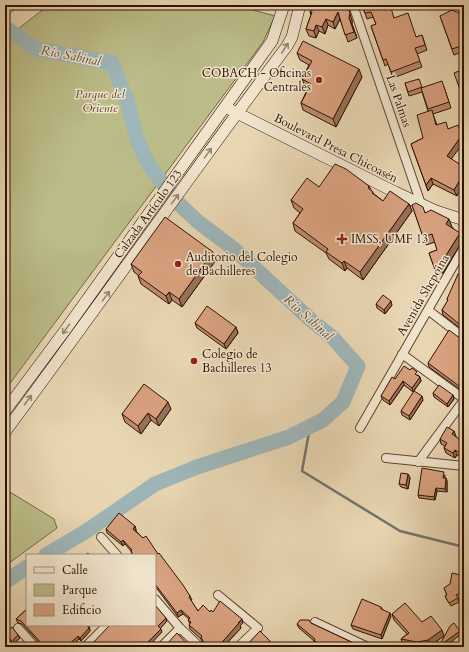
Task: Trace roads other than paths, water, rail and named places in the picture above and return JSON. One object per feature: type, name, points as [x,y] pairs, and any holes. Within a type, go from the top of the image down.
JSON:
[{"type":"main road","points":[[5,10],[12,5]]},
{"type":"main road","name":"Calzada Artículo 123","points":[[5,432],[287,46],[292,37],[300,5]]},
{"type":"main road","name":"Calzada Artículo 123","points":[[5,411],[66,329],[272,41],[284,6]]},
{"type":"main road","name":"Boulevard Presa Chicoasén","points":[[225,106],[436,211],[464,228]]},
{"type":"main road","name":"Boulevard Presa Chicoasén","points":[[436,211],[464,220]]},
{"type":"street","name":"Las Palmas","points":[[353,5],[421,204]]},
{"type":"street","name":"Avenida Shcpoina","points":[[360,428],[464,247]]},
{"type":"street","points":[[428,310],[464,338]]},
{"type":"street","points":[[402,354],[464,399],[418,462]]},
{"type":"street","points":[[386,458],[464,466]]},
{"type":"street","points":[[101,537],[116,554]]},
{"type":"street","points":[[218,595],[258,628],[238,647]]},
{"type":"street","points":[[156,600],[180,628],[200,647]]},
{"type":"street","points":[[315,622],[368,647]]},
{"type":"street","points":[[85,647],[104,626]]},
{"type":"street","points":[[18,628],[35,647]]},
{"type":"street","points":[[161,647],[180,628]]},
{"type":"waterway","name":"Río Sabinal","points":[[5,27],[36,49],[112,63],[127,101],[137,139],[148,164],[178,203],[197,221],[234,249],[312,321],[332,337],[358,366],[343,402],[323,420],[289,437],[197,467],[155,484],[85,532],[48,554]]},
{"type":"waterway","points":[[310,427],[302,471],[400,531],[464,547]]},
{"type":"waterway","name":"Río Sabinal","points":[[5,582],[26,568]]},
{"type":"place","name":"COBACH - Oficinas Centrales","points":[[319,80]]},
{"type":"place","name":"IMSS, UMF 13","points":[[342,239]]},
{"type":"place","name":"Auditorio del Colegio de Bachilleres","points":[[178,264]]},
{"type":"place","name":"Colegio de Bachilleres 13","points":[[194,361]]},
{"type":"park label","name":"Parque del Oriente","points":[[100,101]]}]
